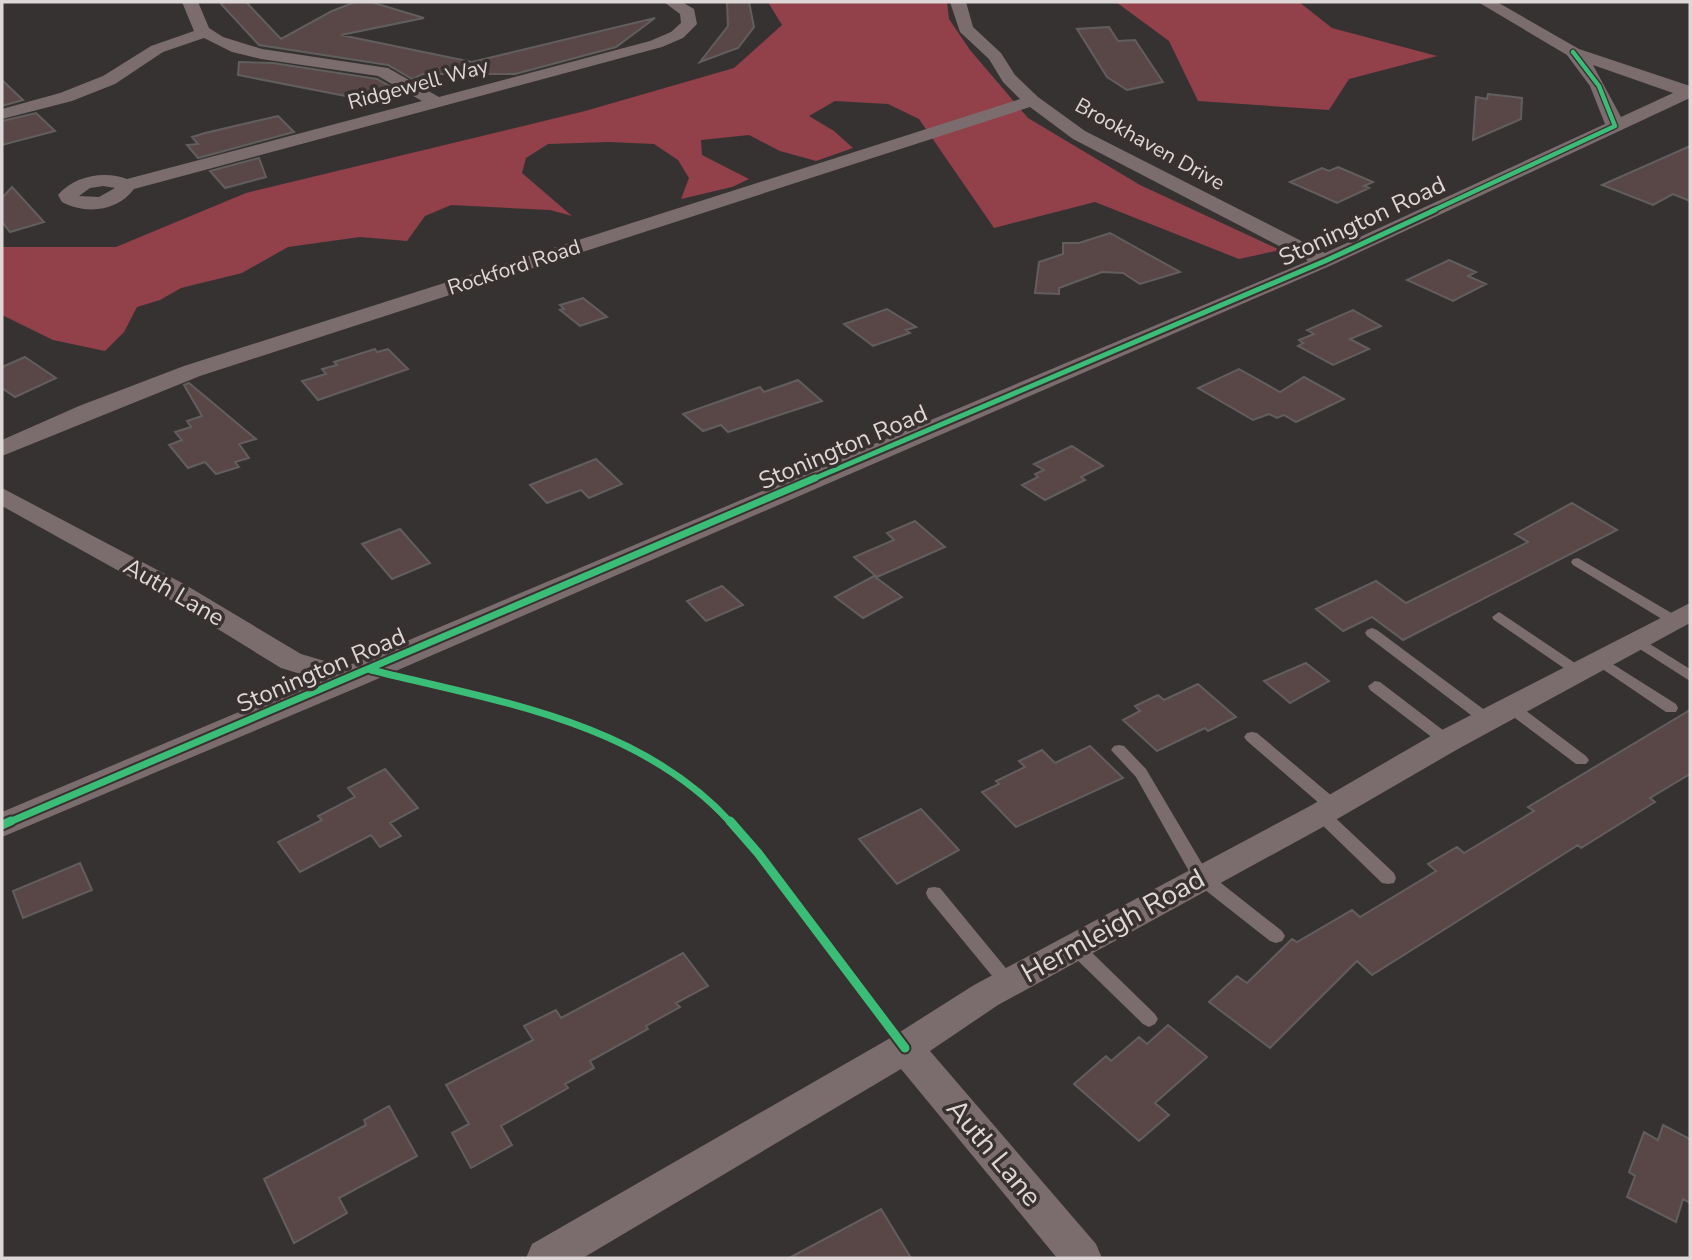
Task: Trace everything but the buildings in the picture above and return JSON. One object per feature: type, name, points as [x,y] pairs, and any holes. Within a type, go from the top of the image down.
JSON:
[{"type":"street","points":[[190,2],[198,25],[204,33],[229,46],[382,72],[435,102]]},
{"type":"street","name":"Ridgewell Way","points":[[124,186],[656,44],[677,35],[689,24],[688,12],[672,2]]},
{"type":"street","name":"Brookhaven Drive","points":[[958,2],[966,29],[995,56],[1009,78],[1032,101],[1079,135],[1325,261]]},
{"type":"street","points":[[1486,2],[1573,52],[1690,92]]},
{"type":"street","points":[[2,114],[109,80],[158,49],[204,33]]},
{"type":"street","points":[[1573,52],[1585,64],[1603,92],[1615,126]]},
{"type":"street","name":"Stonington Road","points":[[2,825],[351,679],[1325,261],[1690,92]]},
{"type":"street","name":"Rockford Road","points":[[2,449],[87,411],[192,371],[1032,101]]},
{"type":"street","name":"Auth Lane","points":[[2,496],[174,590],[291,660],[351,679]]},
{"type":"street","name":"Hermleigh Road","points":[[546,1258],[1074,947],[1327,810],[1447,741],[1501,715],[1682,616]]},
{"type":"street","name":"Auth Lane","points":[[905,1048],[1082,1258]]},
{"type":"lane","points":[[1578,562],[1682,616]]},
{"type":"lane","points":[[1499,617],[1671,708]]},
{"type":"lane","points":[[1372,634],[1501,715],[1581,760]]},
{"type":"lane","points":[[1637,641],[1690,676]]},
{"type":"lane","points":[[1375,686],[1447,741]]},
{"type":"lane","points":[[1252,737],[1327,810],[1388,878]]},
{"type":"lane","points":[[1119,750],[1140,773],[1201,877],[1276,936]]},
{"type":"lane","points":[[934,893],[1009,984]]},
{"type":"lane","points":[[1074,947],[1149,1018]]},
{"type":"shaded area","points":[[768,2],[947,2],[949,19],[970,50],[1028,118],[1140,185],[1280,250],[1239,259],[1095,202],[994,228],[919,119],[888,104],[835,101],[809,116],[834,131],[853,148],[816,161],[780,151],[749,135],[701,140],[702,155],[749,179],[732,187],[681,199],[689,178],[678,160],[654,144],[548,144],[526,158],[522,173],[572,216],[550,210],[451,205],[425,216],[407,241],[360,237],[288,247],[242,273],[181,288],[160,300],[137,307],[124,332],[105,351],[53,340],[2,315],[2,247],[116,247],[246,193],[585,111],[734,68],[782,25]]},
{"type":"shaded area","points":[[1116,2],[1299,2],[1332,28],[1437,56],[1349,79],[1329,110],[1198,101],[1169,41]]},
{"type":"cycle path","points":[[2,825],[1325,261],[1615,126],[1599,86],[1573,52]]},
{"type":"cycle path","points":[[371,670],[539,711],[592,729],[661,766],[714,804],[758,853],[905,1048]]}]
